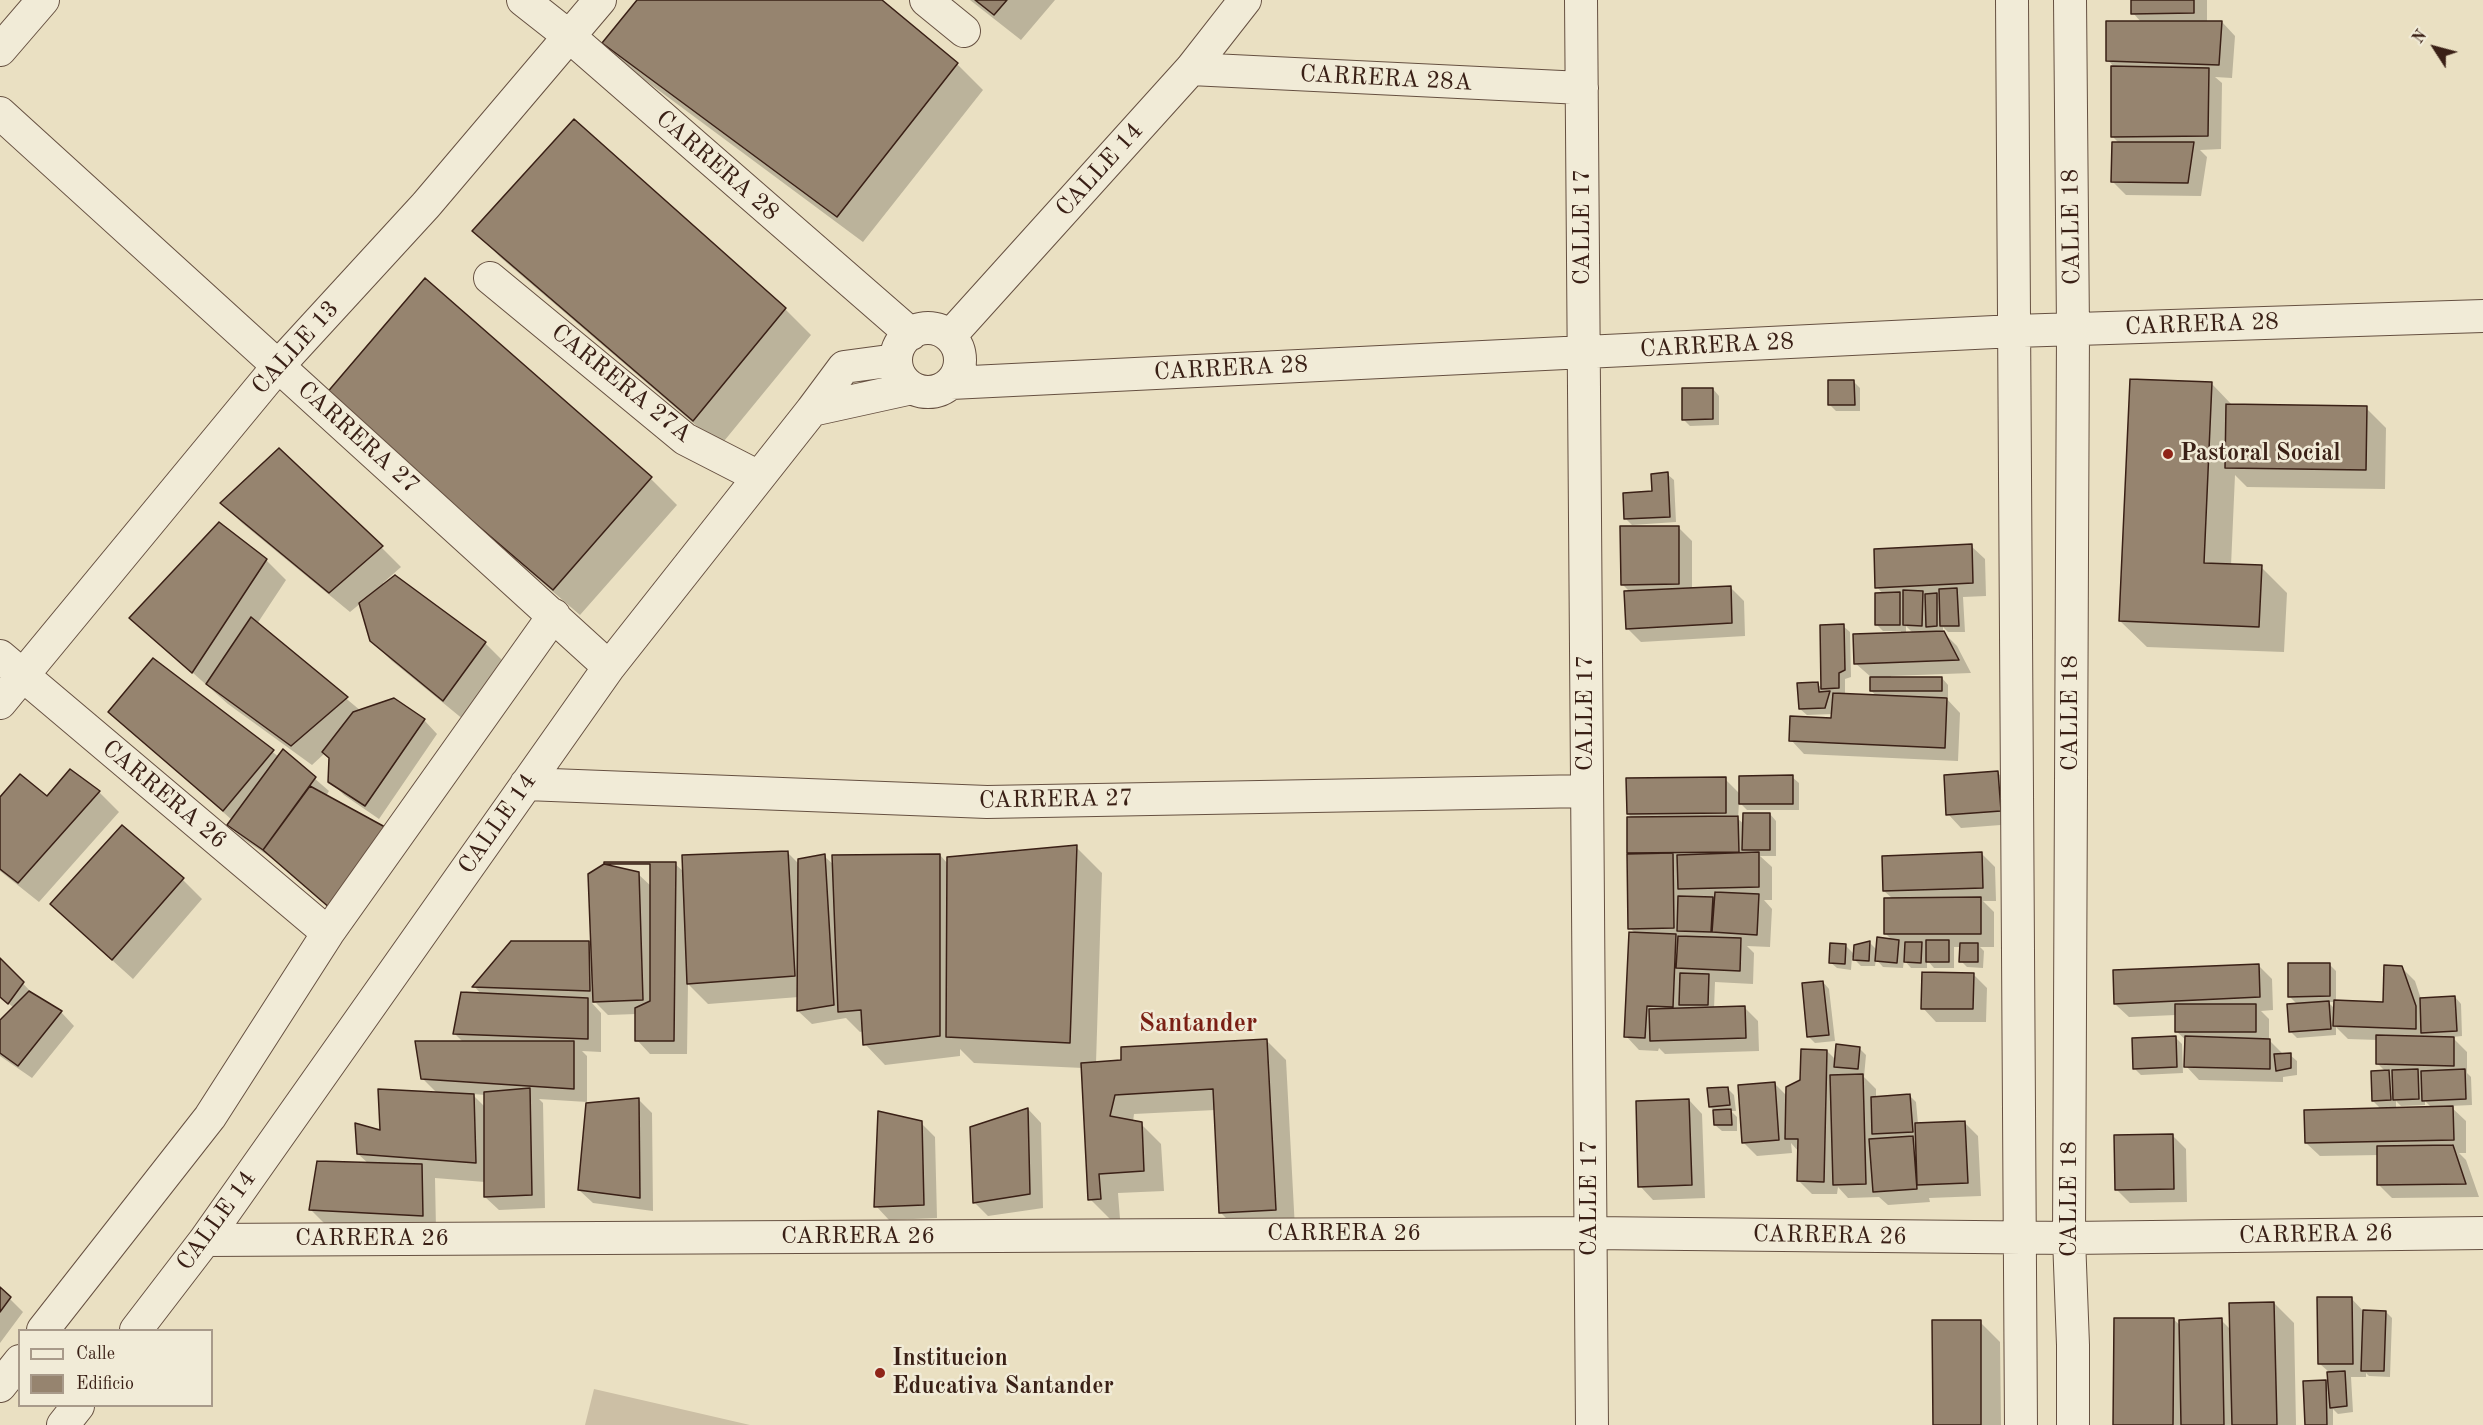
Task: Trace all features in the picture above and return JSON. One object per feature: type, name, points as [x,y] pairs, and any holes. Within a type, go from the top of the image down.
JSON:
[{"type":"street","points":[[0,50],[43,0]]},
{"type":"street","name":"CARRERA 28","points":[[523,0],[570,37],[903,347]]},
{"type":"street","name":"CALLE 13","points":[[0,703],[279,365],[426,205],[600,0]]},
{"type":"street","points":[[926,0],[964,31]]},
{"type":"street","name":"CALLE 14","points":[[950,336],[1191,69],[1245,0]]},
{"type":"street","name":"CALLE 17","points":[[1581,0],[1592,1425]]},
{"type":"street","points":[[2012,0],[2021,1425]]},
{"type":"street","name":"CALLE 18","points":[[2070,0],[2073,329],[2069,1238],[2073,1425]]},
{"type":"street","name":"CARRERA 28A","points":[[1191,69],[1582,88]]},
{"type":"street","name":"CARRERA 27","points":[[0,113],[609,667]]},
{"type":"street","name":"CARRERA 27A","points":[[490,278],[685,440],[759,477]]},
{"type":"street","name":"CARRERA 28","points":[[951,383],[2015,331],[2483,316]]},
{"type":"street","points":[[930,328],[950,336],[960,354],[957,374],[951,383],[942,390],[932,393],[921,392],[903,381],[898,371],[903,347],[920,329],[930,328]]},
{"type":"street","name":"CALLE 14","points":[[137,1329],[205,1240],[609,667],[844,367],[903,347]]},
{"type":"street","points":[[812,410],[912,388]]},
{"type":"street","points":[[44,1329],[210,1117],[328,933],[554,615]]},
{"type":"street","name":"CARRERA 26","points":[[0,656],[328,933]]},
{"type":"street","name":"CARRERA 27","points":[[526,784],[987,802],[1587,791]]},
{"type":"street","name":"CARRERA 26","points":[[205,1240],[1590,1233],[2069,1238],[2483,1233]]},
{"type":"street","points":[[0,1386],[18,1364]]},
{"type":"street","points":[[63,1425],[77,1407]]},
{"type":"shaded area","points":[[594,1389],[750,1425],[585,1425]]},
{"type":"building","points":[[637,0],[882,0],[958,63],[837,217],[602,43]]},
{"type":"building","points":[[975,0],[1007,0],[994,15]]},
{"type":"building","points":[[2131,0],[2194,0],[2194,13],[2131,14]]},
{"type":"building","points":[[2106,21],[2222,21],[2219,65],[2106,61]]},
{"type":"building","points":[[2111,66],[2209,68],[2208,136],[2111,137]]},
{"type":"building","points":[[574,119],[786,308],[693,421],[472,231]]},
{"type":"building","points":[[2112,142],[2194,142],[2188,183],[2111,182]]},
{"type":"building","points":[[425,278],[652,477],[553,590],[325,395]]},
{"type":"building","name":"Pastoral Social","points":[[2130,379],[2212,382],[2204,563],[2262,565],[2259,627],[2119,621]]},
{"type":"building","points":[[1828,380],[1854,380],[1855,405],[1828,405]]},
{"type":"building","points":[[1682,388],[1713,388],[1713,419],[1682,420]]},
{"type":"building","points":[[2226,404],[2367,406],[2366,470],[2225,468]]},
{"type":"building","points":[[279,448],[383,546],[329,593],[220,503]]},
{"type":"building","points":[[1668,472],[1670,517],[1624,519],[1623,493],[1652,491],[1651,474]]},
{"type":"building","points":[[219,522],[267,559],[192,673],[129,618]]},
{"type":"building","points":[[1620,526],[1679,526],[1679,584],[1621,585]]},
{"type":"building","points":[[1972,544],[1973,583],[1875,588],[1874,549]]},
{"type":"building","points":[[395,575],[486,642],[443,701],[370,641],[359,603]]},
{"type":"building","points":[[1731,586],[1732,623],[1626,629],[1624,591]]},
{"type":"building","points":[[1957,588],[1959,626],[1940,626],[1939,589]]},
{"type":"building","points":[[1903,590],[1923,591],[1922,626],[1903,625]]},
{"type":"building","points":[[1900,592],[1900,625],[1875,625],[1875,593]]},
{"type":"building","points":[[1937,593],[1937,626],[1926,627],[1925,594]]},
{"type":"building","points":[[251,617],[348,697],[291,746],[206,684]]},
{"type":"building","points":[[1844,624],[1845,670],[1839,673],[1839,688],[1821,689],[1820,625]]},
{"type":"building","points":[[1944,631],[1959,660],[1854,664],[1853,634]]},
{"type":"building","points":[[153,658],[274,750],[223,811],[108,712]]},
{"type":"building","points":[[1870,677],[1942,677],[1942,691],[1870,691]]},
{"type":"building","points":[[1818,682],[1819,692],[1830,691],[1825,708],[1799,709],[1797,683]]},
{"type":"building","points":[[1833,693],[1947,698],[1945,748],[1789,741],[1790,716],[1831,718]]},
{"type":"building","points":[[394,698],[425,719],[365,806],[328,782],[329,758],[322,752],[353,712]]},
{"type":"building","points":[[283,749],[316,777],[263,850],[227,825]]},
{"type":"building","points":[[70,769],[100,791],[18,883],[0,869],[0,797],[20,774],[47,796]]},
{"type":"building","points":[[1998,771],[2001,811],[1946,815],[1944,775]]},
{"type":"building","points":[[1793,775],[1793,804],[1739,804],[1739,776]]},
{"type":"building","points":[[1726,777],[1726,813],[1627,814],[1626,778]]},
{"type":"building","points":[[310,786],[385,827],[331,909],[263,850]]},
{"type":"building","points":[[1743,813],[1770,813],[1770,850],[1742,850]]},
{"type":"building","points":[[1738,816],[1739,852],[1627,853],[1627,817]]},
{"type":"building","points":[[122,825],[184,878],[112,960],[50,904]]},
{"type":"building","points":[[1077,845],[1070,1043],[946,1037],[947,857]]},
{"type":"building","points":[[788,851],[795,976],[687,984],[682,855]]},
{"type":"building","points":[[1759,852],[1759,887],[1678,889],[1677,855]]},
{"type":"building","points":[[1982,852],[1983,888],[1883,891],[1882,856]]},
{"type":"building","points":[[1673,853],[1674,928],[1628,929],[1627,854]]},
{"type":"building","points":[[825,854],[834,1005],[797,1011],[798,859]]},
{"type":"building","points":[[940,854],[940,1036],[863,1045],[861,1010],[838,1012],[832,855]]},
{"type":"building","points":[[604,862],[676,862],[674,1041],[635,1041],[635,1008],[650,1001],[650,864],[604,864]]},
{"type":"building","points":[[604,864],[639,872],[643,1000],[593,1002],[588,874]]},
{"type":"building","points":[[1715,892],[1759,894],[1757,935],[1712,932]]},
{"type":"building","points":[[1678,896],[1713,897],[1711,932],[1677,931]]},
{"type":"building","points":[[1981,897],[1981,934],[1884,934],[1884,898]]},
{"type":"building","points":[[1629,932],[1676,934],[1673,1007],[1647,1006],[1645,1038],[1624,1037]]},
{"type":"building","points":[[1678,936],[1741,938],[1740,971],[1676,968]]},
{"type":"building","points":[[1877,937],[1899,940],[1897,963],[1875,961]]},
{"type":"building","points":[[1926,940],[1949,940],[1949,962],[1926,962]]},
{"type":"building","points":[[511,941],[589,941],[590,991],[472,987]]},
{"type":"building","points":[[1870,941],[1869,961],[1853,960],[1854,945]]},
{"type":"building","points":[[1905,942],[1922,942],[1921,963],[1904,962]]},
{"type":"building","points":[[1830,943],[1846,944],[1845,964],[1829,963]]},
{"type":"building","points":[[1960,943],[1978,943],[1978,962],[1959,962]]},
{"type":"building","points":[[0,958],[24,982],[8,1004],[0,997]]},
{"type":"building","points":[[2288,963],[2330,963],[2330,996],[2288,997]]},
{"type":"building","points":[[2259,964],[2260,997],[2114,1004],[2113,970]]},
{"type":"building","points":[[2384,965],[2402,966],[2416,1006],[2416,1029],[2333,1026],[2334,1000],[2383,1002]]},
{"type":"building","points":[[1922,972],[1974,973],[1973,1009],[1921,1009]]},
{"type":"building","points":[[1680,973],[1709,974],[1708,1005],[1679,1005]]},
{"type":"building","points":[[1823,981],[1829,1035],[1807,1037],[1802,983]]},
{"type":"building","points":[[29,991],[62,1011],[18,1066],[0,1053],[0,1020]]},
{"type":"building","points":[[461,992],[588,998],[588,1039],[453,1034]]},
{"type":"building","points":[[2455,996],[2457,1031],[2421,1033],[2420,998]]},
{"type":"building","points":[[2329,1001],[2331,1029],[2289,1032],[2287,1004]]},
{"type":"building","points":[[2175,1004],[2256,1004],[2256,1032],[2175,1032]]},
{"type":"building","points":[[1745,1006],[1746,1038],[1650,1041],[1649,1009]]},
{"type":"building","points":[[2376,1035],[2454,1037],[2454,1066],[2376,1064]]},
{"type":"building","points":[[2176,1036],[2177,1067],[2133,1069],[2132,1038]]},
{"type":"building","points":[[2185,1036],[2270,1039],[2270,1069],[2184,1067]]},
{"type":"building","points":[[1267,1039],[1276,1210],[1219,1213],[1213,1089],[1115,1095],[1110,1116],[1142,1122],[1144,1171],[1099,1174],[1101,1199],[1088,1200],[1081,1063],[1121,1060],[1121,1047]]},
{"type":"building","points":[[415,1041],[574,1041],[574,1089],[421,1079]]},
{"type":"building","points":[[1836,1044],[1860,1047],[1858,1069],[1834,1067]]},
{"type":"building","points":[[1801,1049],[1827,1050],[1824,1182],[1797,1181],[1798,1139],[1785,1139],[1786,1087],[1800,1080]]},
{"type":"building","points":[[2291,1053],[2291,1068],[2276,1071],[2274,1054]]},
{"type":"building","points":[[2418,1069],[2419,1099],[2393,1100],[2392,1070]]},
{"type":"building","points":[[2465,1069],[2466,1099],[2422,1101],[2421,1071]]},
{"type":"building","points":[[2389,1070],[2391,1100],[2372,1101],[2371,1071]]},
{"type":"building","points":[[1863,1074],[1866,1184],[1833,1185],[1830,1075]]},
{"type":"building","points":[[1775,1082],[1779,1140],[1742,1143],[1738,1085]]},
{"type":"building","points":[[1728,1087],[1730,1105],[1709,1107],[1707,1088]]},
{"type":"building","points":[[530,1088],[532,1195],[484,1197],[484,1092]]},
{"type":"building","points":[[378,1089],[474,1094],[476,1163],[357,1154],[355,1123],[380,1130]]},
{"type":"building","points":[[1910,1094],[1913,1132],[1872,1134],[1871,1097]]},
{"type":"building","points":[[639,1098],[640,1198],[578,1190],[586,1103]]},
{"type":"building","points":[[1689,1099],[1692,1185],[1638,1187],[1636,1101]]},
{"type":"building","points":[[2453,1106],[2454,1140],[2305,1143],[2304,1110]]},
{"type":"building","points":[[1028,1108],[1030,1194],[973,1203],[970,1127]]},
{"type":"building","points":[[1731,1109],[1732,1125],[1714,1125],[1713,1110]]},
{"type":"building","points":[[878,1111],[922,1121],[924,1205],[874,1207]]},
{"type":"building","points":[[1965,1121],[1968,1183],[1917,1185],[1915,1123]]},
{"type":"building","points":[[2173,1134],[2174,1189],[2115,1190],[2114,1135]]},
{"type":"building","points":[[1913,1136],[1917,1189],[1873,1192],[1869,1139]]},
{"type":"building","points":[[2453,1145],[2466,1184],[2377,1185],[2377,1146]]},
{"type":"building","points":[[317,1161],[422,1164],[423,1216],[309,1210]]},
{"type":"building","points":[[0,1287],[11,1297],[0,1312]]},
{"type":"building","points":[[2317,1297],[2352,1297],[2353,1364],[2318,1364]]},
{"type":"building","points":[[2274,1302],[2277,1425],[2232,1425],[2229,1303]]},
{"type":"building","points":[[2363,1310],[2386,1311],[2384,1371],[2361,1371]]},
{"type":"building","points":[[2114,1318],[2174,1318],[2173,1425],[2113,1425]]},
{"type":"building","points":[[2222,1318],[2224,1425],[2181,1425],[2179,1320]]},
{"type":"building","points":[[1932,1320],[1981,1320],[1981,1425],[1933,1425]]},
{"type":"building","points":[[2345,1371],[2347,1406],[2330,1408],[2327,1372]]},
{"type":"building","points":[[2326,1380],[2327,1425],[2305,1425],[2303,1381]]},
{"type":"place","name":"Pastoral Social","points":[[2168,454]]},
{"type":"place","name":"Institucion Educativa Santander","points":[[880,1373]]},
{"type":"district","name":"Santander","points":[[1198,1024]]}]
